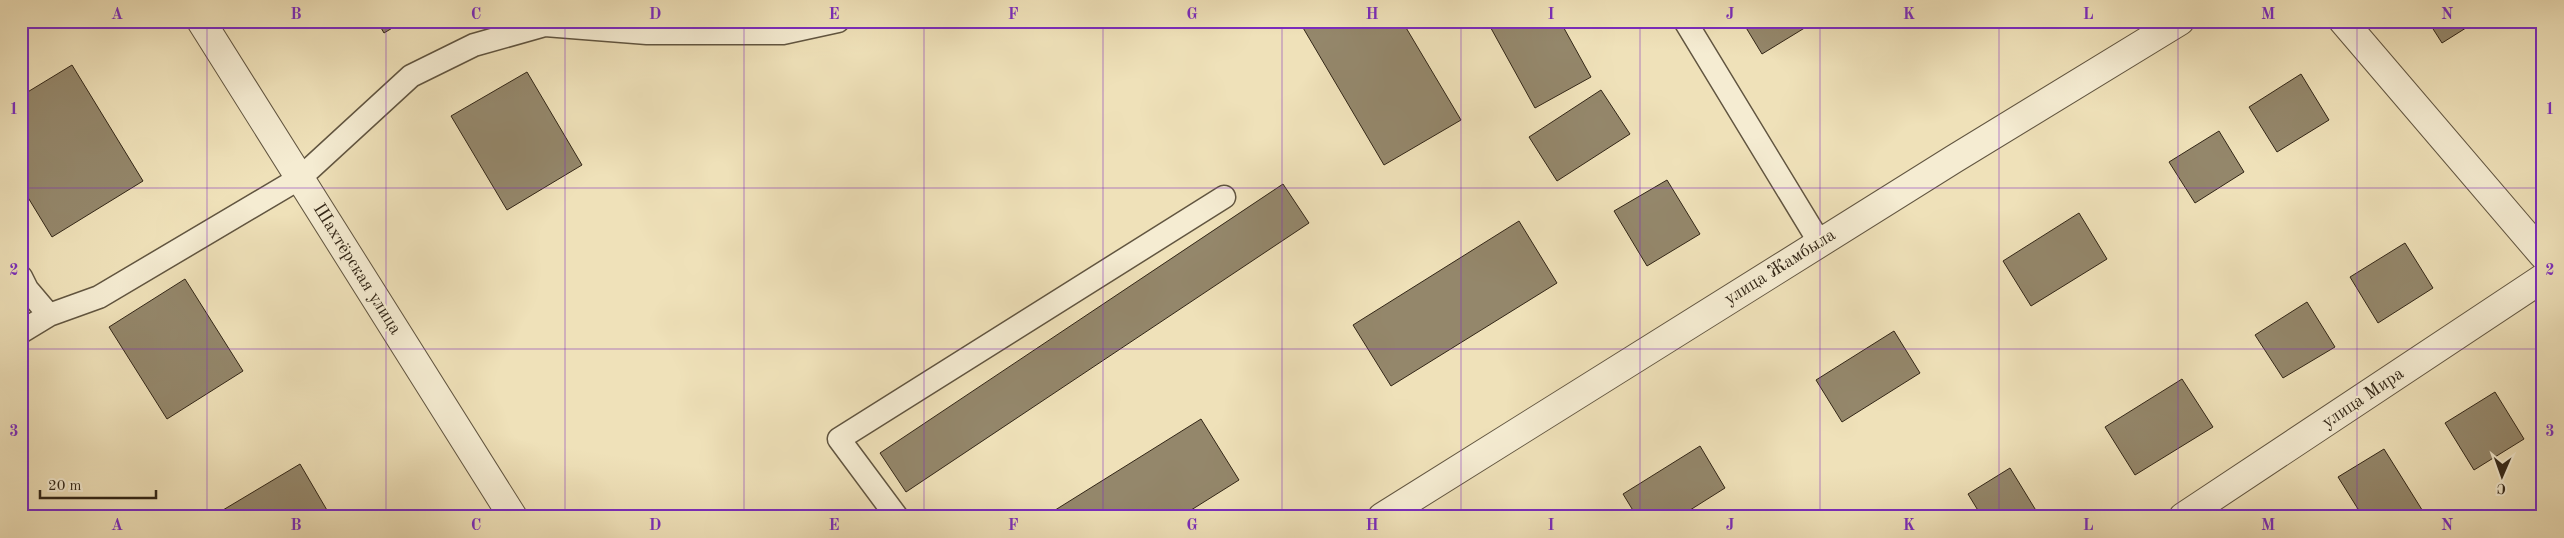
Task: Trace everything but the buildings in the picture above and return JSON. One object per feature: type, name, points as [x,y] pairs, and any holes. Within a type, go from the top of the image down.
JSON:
[{"type":"street","name":"Шахтёрская улица","points":[[201,21],[513,517]]},
{"type":"street","name":"улица Жамбыла","points":[[1382,517],[1820,242],[2180,21]]},
{"type":"street","points":[[2343,21],[2543,255]]},
{"type":"street","name":"улица Мира","points":[[2182,517],[2543,278]]},
{"type":"lane","points":[[21,332],[49,315],[99,297],[300,178],[411,76],[474,45],[544,25],[647,33],[783,33],[838,21]]},
{"type":"lane","points":[[1685,21],[1820,242]]},
{"type":"lane","points":[[897,517],[839,439],[1224,197]]},
{"type":"lane","points":[[21,277],[27,289],[49,315]]}]
